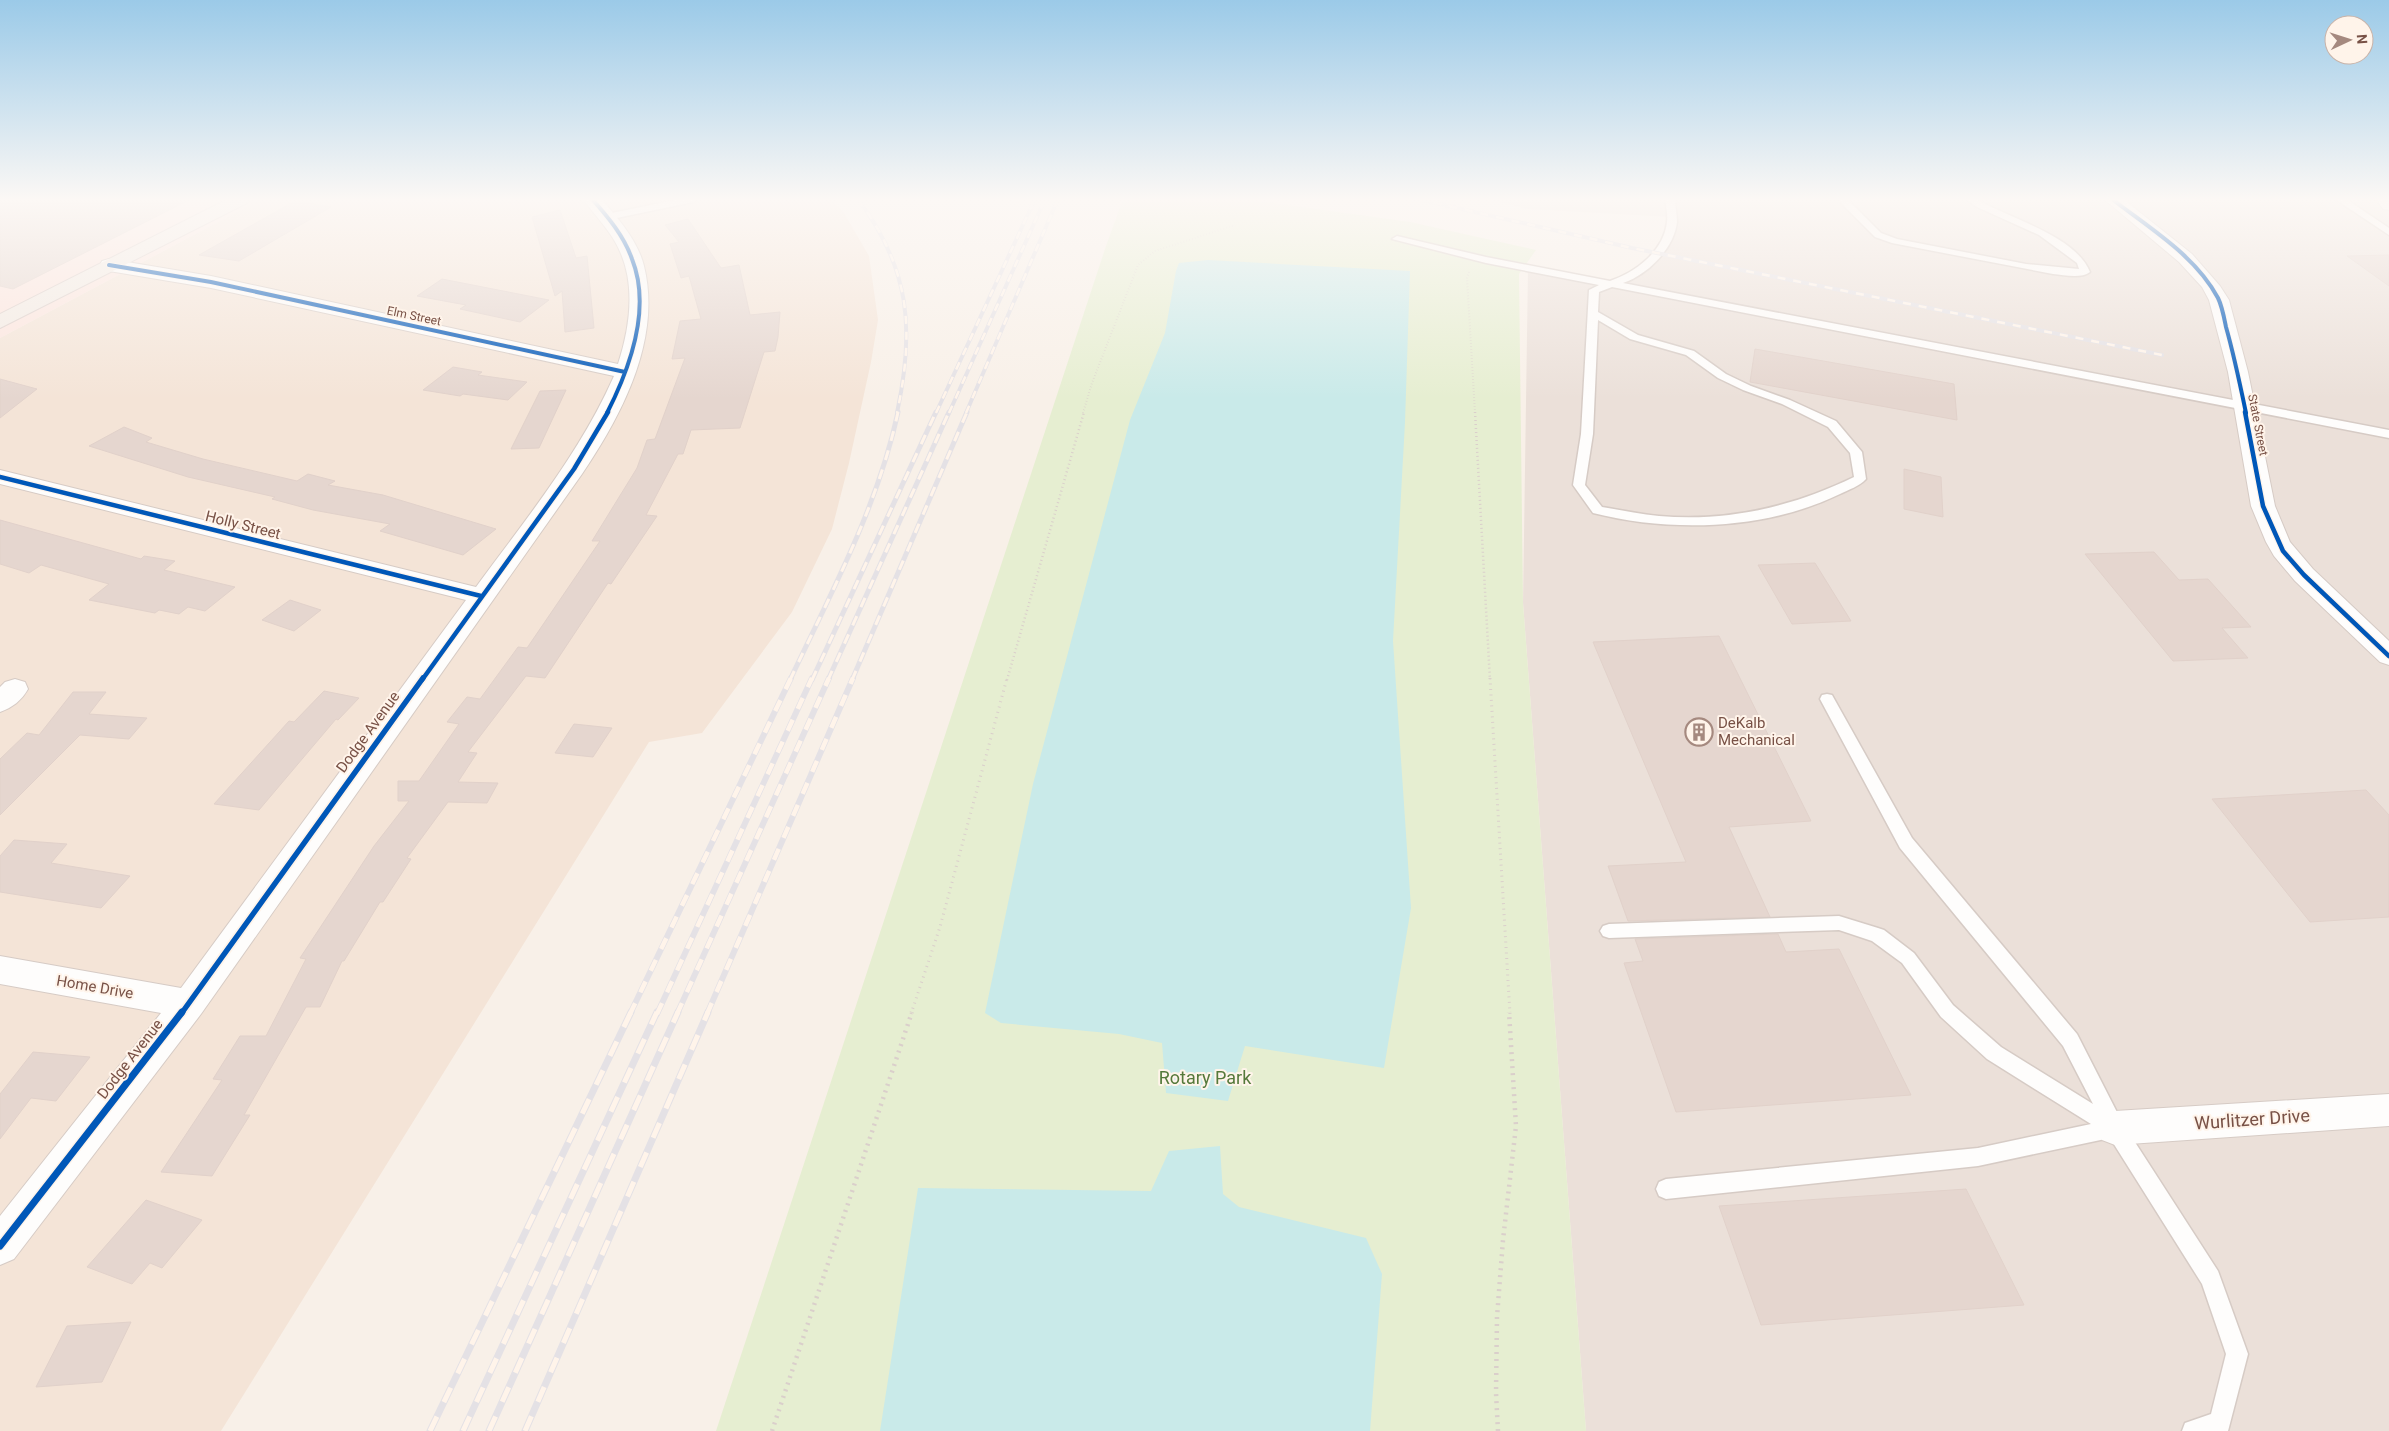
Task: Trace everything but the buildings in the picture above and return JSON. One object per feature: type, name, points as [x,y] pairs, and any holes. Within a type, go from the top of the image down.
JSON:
[{"type":"main road","points":[[0,322],[108,266]]},
{"type":"street","name":"Elm Street","points":[[114,266],[211,282],[626,372]]},
{"type":"street","name":"Dodge Avenue","points":[[0,1246],[189,1004],[558,491],[594,438],[610,410],[626,372],[637,333],[638,291],[634,266]]},
{"type":"street","name":"State Street","points":[[2193,266],[2214,289],[2226,326],[2263,506],[2283,551],[2389,656]]},
{"type":"street","name":"Holly Street","points":[[0,478],[481,596]]},
{"type":"street","name":"Home Drive","points":[[0,970],[189,1004]]},
{"type":"street","name":"Wurlitzer Drive","points":[[2115,1128],[2389,1110]]},
{"type":"lane","points":[[1517,266],[2389,434]]},
{"type":"lane","points":[[1593,313],[1634,337],[1690,354],[1722,376],[1747,388],[1786,402],[1832,424],[1856,452],[1860,479],[1823,497],[1785,509],[1734,519],[1660,520],[1598,510],[1578,485],[1587,434],[1594,290],[1631,277],[1645,266]]},
{"type":"lane","points":[[2027,266],[2080,274],[2085,272],[2083,266]]},
{"type":"lane","points":[[1827,699],[1906,843],[2070,1040],[2115,1128],[2211,1278],[2238,1354],[2220,1423],[2193,1431]]},
{"type":"lane","points":[[1609,931],[1839,923],[1878,935],[1908,958],[1947,1011],[1994,1053],[2115,1128]]},
{"type":"lane","points":[[1666,1189],[1978,1157],[2115,1128]]},
{"type":"path","points":[[772,1431],[940,927],[991,734],[1092,383],[1138,266]]},
{"type":"path","points":[[1472,266],[1466,278],[1516,1126],[1503,1234],[1494,1390],[1498,1431]]},
{"type":"shaded area","points":[[0,266],[136,266],[0,338]]},
{"type":"shaded area","points":[[136,266],[870,266],[878,320],[849,463],[832,529],[792,612],[702,733],[649,742],[221,1431],[0,1431],[0,338]]},
{"type":"shaded area","points":[[1641,266],[2389,266],[2389,1431],[1586,1431],[1523,603],[1528,268],[1612,284]]},
{"type":"green space","name":"Rotary Park","points":[[1099,266],[1525,266],[1519,274],[1523,603],[1586,1431],[716,1431]]},
{"type":"water","points":[[1178,266],[1314,266],[1410,271],[1405,422],[1393,641],[1411,908],[1384,1068],[1245,1046],[1228,1101],[1166,1093],[1162,1043],[1119,1034],[1001,1023],[985,1013],[1033,784],[1130,420],[1165,333]]},
{"type":"water","points":[[1220,1146],[1223,1194],[1239,1207],[1366,1238],[1382,1274],[1370,1431],[880,1431],[918,1188],[1151,1191],[1169,1151]]},
{"type":"railway","points":[[895,266],[904,301],[906,327],[903,383],[897,413]]},
{"type":"railway","points":[[936,413],[1004,266]]},
{"type":"railway","points":[[949,413],[1015,266]]},
{"type":"railway","points":[[966,413],[1029,266]]},
{"type":"railway","points":[[1720,266],[2162,355]]},
{"type":"railway","points":[[790,680],[837,582],[866,515],[889,447],[898,412]]},
{"type":"railway","points":[[812,680],[936,412]]},
{"type":"railway","points":[[828,680],[949,412]]},
{"type":"railway","points":[[852,680],[967,412]]},
{"type":"railway","points":[[630,1014],[791,678]]},
{"type":"railway","points":[[657,1014],[812,678]]},
{"type":"railway","points":[[677,1014],[829,678]]},
{"type":"railway","points":[[707,1014],[853,678]]},
{"type":"railway","points":[[430,1431],[631,1012]]},
{"type":"railway","points":[[463,1431],[657,1012]]},
{"type":"railway","points":[[489,1431],[678,1012]]},
{"type":"railway","points":[[525,1431],[708,1012]]},
{"type":"cycle path","points":[[114,266],[211,282],[625,372]]},
{"type":"cycle path","points":[[0,1246],[189,1004],[574,469],[615,398],[626,373],[634,347],[639,293],[635,266]]},
{"type":"cycle path","points":[[2193,266],[2211,286],[2219,300],[2238,372],[2263,506],[2278,542],[2283,551],[2304,575],[2389,656]]},
{"type":"cycle path","points":[[0,477],[481,596]]},
{"type":"place","name":"DeKalb Mechanical","points":[[1699,732]]}]
